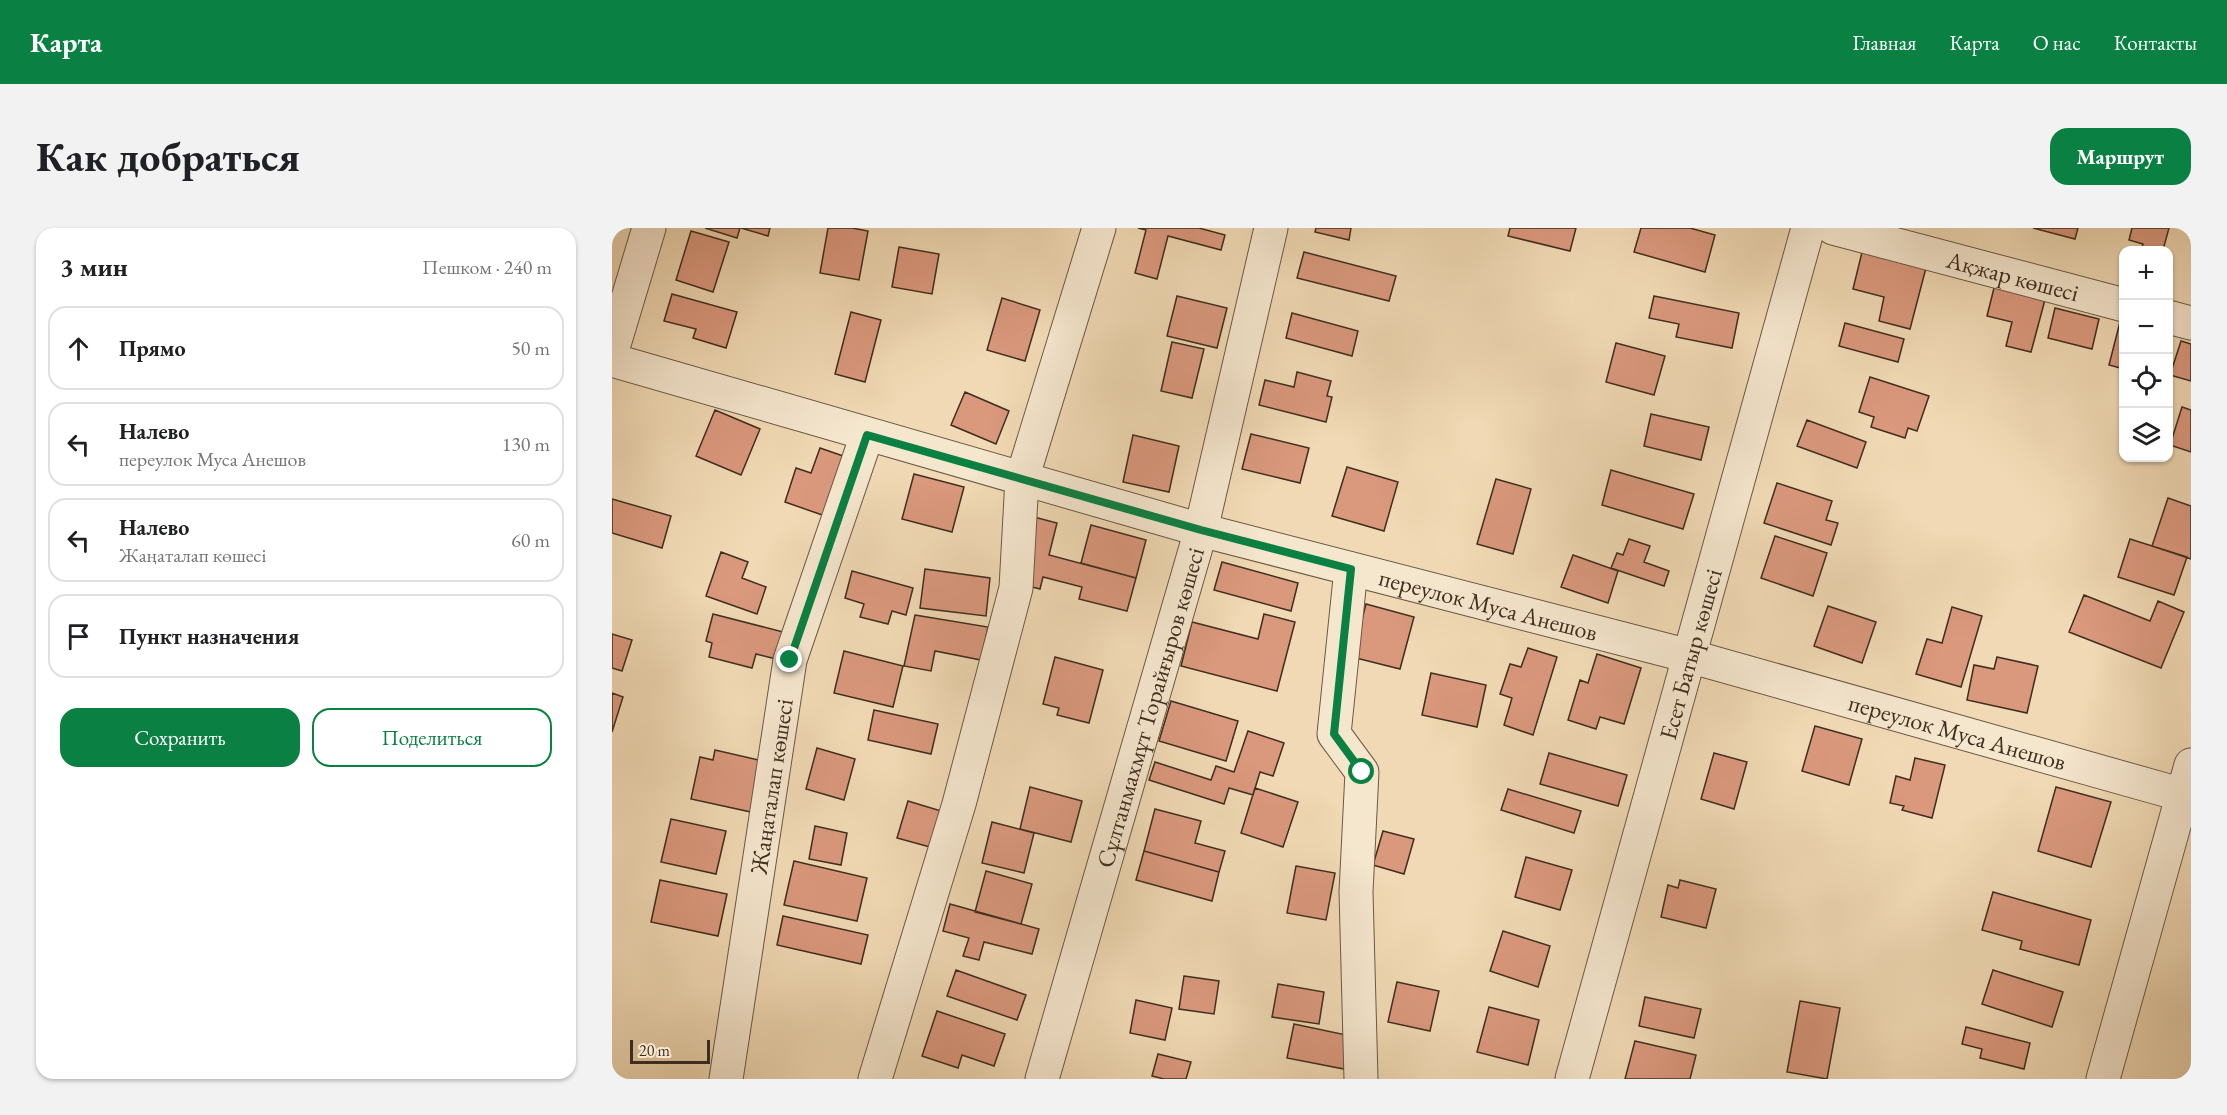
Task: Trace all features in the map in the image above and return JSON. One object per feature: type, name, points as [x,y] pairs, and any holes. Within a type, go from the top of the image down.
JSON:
[{"type":"street","points":[[612,351],[650,228]]},
{"type":"street","points":[[875,1079],[959,804],[1016,588],[1022,479],[1099,228]]},
{"type":"street","name":"Сұлтанмахмұт Торайғыров көшесі","points":[[1042,1079],[1201,530],[1271,228]]},
{"type":"street","name":"Есет Батыр көшесі","points":[[1572,1079],[1808,228]]},
{"type":"street","name":"Ақжар көшесі","points":[[1833,228],[2119,304]]},
{"type":"street","points":[[2173,318],[2191,323]]},
{"type":"street","name":"переулок Муса Анешов","points":[[612,360],[1201,530],[2188,787]]},
{"type":"street","name":"Жаңаталап көшесі","points":[[726,1079],[790,660],[867,435]]},
{"type":"street","points":[[1351,569],[1334,734],[1362,772],[1356,892],[1361,1079]]},
{"type":"street","points":[[2103,1079],[2188,787]]},
{"type":"building","points":[[705,228],[740,228],[737,238]]},
{"type":"building","points":[[741,228],[770,228],[768,236]]},
{"type":"building","points":[[828,228],[868,231],[859,280],[820,273]]},
{"type":"building","points":[[1138,228],[1199,228],[1225,235],[1221,250],[1168,236],[1157,279],[1135,273],[1146,230]]},
{"type":"building","points":[[1316,228],[1351,228],[1349,240],[1315,232]]},
{"type":"building","points":[[1510,228],[1576,228],[1570,251],[1508,236]]},
{"type":"building","points":[[1641,228],[1690,228],[1715,235],[1705,272],[1634,252]]},
{"type":"building","points":[[2033,228],[2078,228],[2075,239]]},
{"type":"building","points":[[2132,228],[2169,228],[2164,246],[2142,246],[2143,244],[2129,240]]},
{"type":"building","points":[[691,231],[729,242],[713,292],[676,280]]},
{"type":"building","points":[[899,247],[939,254],[932,294],[892,287]]},
{"type":"building","points":[[1863,248],[1927,264],[1910,329],[1879,321],[1884,297],[1853,289]]},
{"type":"building","points":[[1304,252],[1396,276],[1389,301],[1297,278]]},
{"type":"building","points":[[1995,284],[2046,296],[2031,352],[2006,346],[2012,322],[1987,316]]},
{"type":"building","points":[[672,294],[737,312],[726,348],[693,338],[696,329],[664,321]]},
{"type":"building","points":[[1177,296],[1227,308],[1217,348],[1167,336]]},
{"type":"building","points":[[1654,296],[1739,313],[1732,348],[1676,337],[1679,324],[1649,318]]},
{"type":"building","points":[[1002,298],[1040,310],[1025,361],[987,350]]},
{"type":"building","points":[[2055,308],[2099,319],[2092,349],[2048,338]]},
{"type":"building","points":[[851,312],[881,320],[865,382],[835,374]]},
{"type":"building","points":[[1292,313],[1358,331],[1352,356],[1286,338]]},
{"type":"building","points":[[1845,323],[1904,339],[1898,362],[1839,346]]},
{"type":"building","points":[[2119,326],[2119,368],[2109,365]]},
{"type":"building","points":[[2181,341],[2191,344],[2191,381],[2173,376],[2173,366]]},
{"type":"building","points":[[1172,342],[1204,349],[1192,398],[1161,391]]},
{"type":"building","points":[[1616,343],[1665,356],[1654,395],[1606,382]]},
{"type":"building","points":[[1297,372],[1331,381],[1327,396],[1332,397],[1326,422],[1259,405],[1265,380],[1294,387]]},
{"type":"building","points":[[1870,377],[1929,396],[1917,431],[1908,428],[1905,438],[1871,427],[1874,417],[1859,412]]},
{"type":"building","points":[[965,392],[1009,411],[996,444],[951,425]]},
{"type":"building","points":[[2182,407],[2191,410],[2191,452],[2173,446],[2173,436]]},
{"type":"building","points":[[715,410],[760,429],[741,475],[696,456]]},
{"type":"building","points":[[1651,414],[1709,427],[1701,460],[1644,446]]},
{"type":"building","points":[[1807,420],[1866,442],[1857,468],[1797,446]]},
{"type":"building","points":[[1251,434],[1309,448],[1300,483],[1242,469]]},
{"type":"building","points":[[1133,435],[1179,446],[1169,492],[1123,482]]},
{"type":"building","points":[[820,448],[849,458],[828,517],[785,502],[796,468],[811,473]]},
{"type":"building","points":[[1347,467],[1398,482],[1384,531],[1332,516]]},
{"type":"building","points":[[1611,470],[1694,494],[1683,529],[1602,505]]},
{"type":"building","points":[[914,474],[964,487],[952,532],[902,519]]},
{"type":"building","points":[[1496,479],[1531,489],[1513,554],[1477,544]]},
{"type":"building","points":[[1777,483],[1832,501],[1826,520],[1838,523],[1831,545],[1764,523]]},
{"type":"building","points":[[2168,498],[2191,506],[2191,559],[2152,546]]},
{"type":"building","points":[[612,499],[671,516],[662,548],[612,533]]},
{"type":"building","points":[[1034,517],[1057,523],[1049,555],[1136,578],[1127,611],[1079,599],[1082,587],[1043,577],[1040,589],[1017,583]]},
{"type":"building","points":[[1091,525],[1146,540],[1136,578],[1081,563]]},
{"type":"building","points":[[1775,536],[1827,553],[1813,596],[1761,578]]},
{"type":"building","points":[[1629,539],[1650,546],[1644,562],[1669,571],[1664,586],[1611,568],[1617,553],[1623,555]]},
{"type":"building","points":[[2130,539],[2187,557],[2174,595],[2118,577]]},
{"type":"building","points":[[721,552],[748,562],[742,578],[766,587],[757,614],[706,596]]},
{"type":"building","points":[[1573,555],[1618,571],[1608,603],[1561,587]]},
{"type":"building","points":[[1222,562],[1298,583],[1291,611],[1214,590]]},
{"type":"building","points":[[925,569],[990,578],[986,616],[920,608]]},
{"type":"building","points":[[852,571],[913,588],[906,615],[892,611],[888,624],[860,617],[864,604],[845,598]]},
{"type":"building","points":[[2084,595],[2150,621],[2158,601],[2184,612],[2161,668],[2069,632]]},
{"type":"building","points":[[1366,604],[1414,617],[1400,669],[1352,657]]},
{"type":"building","points":[[1828,606],[1876,622],[1862,663],[1814,646]]},
{"type":"building","points":[[1952,607],[1982,616],[1961,687],[1916,674],[1927,639],[1942,643]]},
{"type":"building","points":[[713,614],[783,632],[776,659],[756,654],[752,668],[709,657],[712,643],[706,641]]},
{"type":"building","points":[[1264,614],[1295,622],[1277,691],[1181,666],[1192,622],[1258,639]]},
{"type":"building","points":[[915,615],[988,627],[981,660],[935,651],[931,671],[904,666]]},
{"type":"building","points":[[612,634],[632,640],[622,671],[612,668]]},
{"type":"building","points":[[1528,648],[1557,657],[1533,735],[1504,725],[1512,698],[1500,694],[1510,664],[1521,667]]},
{"type":"building","points":[[844,651],[903,666],[893,707],[834,693]]},
{"type":"building","points":[[1597,654],[1641,668],[1624,724],[1600,717],[1596,729],[1568,720],[1580,680],[1588,683]]},
{"type":"building","points":[[1055,657],[1103,670],[1089,723],[1057,715],[1059,708],[1043,704]]},
{"type":"building","points":[[1997,657],[2038,666],[2027,713],[1967,700],[1974,665],[1994,669]]},
{"type":"building","points":[[1431,673],[1486,685],[1477,727],[1422,715]]},
{"type":"building","points":[[612,693],[623,697],[612,732]]},
{"type":"building","points":[[1171,701],[1238,721],[1226,761],[1159,741]]},
{"type":"building","points":[[874,710],[938,724],[931,754],[868,740]]},
{"type":"building","points":[[1815,726],[1862,739],[1849,785],[1802,771]]},
{"type":"building","points":[[1248,731],[1284,743],[1273,776],[1260,772],[1253,795],[1229,788],[1224,804],[1149,780],[1155,762],[1211,780],[1216,766],[1234,772]]},
{"type":"building","points":[[817,748],[855,759],[844,800],[806,789]]},
{"type":"building","points":[[715,750],[763,761],[751,812],[691,799],[700,757],[713,760]]},
{"type":"building","points":[[1549,753],[1627,775],[1618,806],[1540,784]]},
{"type":"building","points":[[1714,753],[1747,762],[1734,809],[1701,799]]},
{"type":"building","points":[[1915,758],[1945,765],[1932,818],[1902,810],[1904,806],[1890,803],[1896,776],[1910,780]]},
{"type":"building","points":[[1030,787],[1082,801],[1071,842],[1020,829]]},
{"type":"building","points":[[2056,787],[2111,802],[2091,867],[2038,851]]},
{"type":"building","points":[[1255,788],[1298,802],[1283,847],[1241,833]]},
{"type":"building","points":[[1508,789],[1581,811],[1574,833],[1501,810]]},
{"type":"building","points":[[908,801],[951,814],[941,850],[897,838]]},
{"type":"building","points":[[1155,809],[1201,821],[1195,843],[1225,851],[1219,872],[1144,851]]},
{"type":"building","points":[[671,819],[726,831],[716,874],[661,862]]},
{"type":"building","points":[[992,822],[1034,833],[1024,873],[982,863]]},
{"type":"building","points":[[815,826],[847,833],[841,865],[809,859]]},
{"type":"building","points":[[1383,831],[1414,839],[1404,874],[1373,865]]},
{"type":"building","points":[[1144,851],[1219,872],[1212,901],[1136,880]]},
{"type":"building","points":[[1526,857],[1572,870],[1560,910],[1515,897]]},
{"type":"building","points":[[794,861],[867,878],[857,921],[784,905]]},
{"type":"building","points":[[1296,866],[1335,873],[1326,920],[1287,913]]},
{"type":"building","points":[[986,871],[1032,884],[1021,924],[975,912]]},
{"type":"building","points":[[660,880],[727,894],[718,936],[651,922]]},
{"type":"building","points":[[1680,880],[1716,889],[1706,928],[1661,917],[1668,885],[1678,888]]},
{"type":"building","points":[[1993,892],[2091,920],[2079,965],[2020,949],[2022,941],[1982,930]]},
{"type":"building","points":[[950,904],[1039,929],[1032,954],[984,942],[979,960],[963,956],[969,938],[943,931]]},
{"type":"building","points":[[783,916],[868,935],[861,964],[777,945]]},
{"type":"building","points":[[1503,931],[1550,946],[1538,987],[1490,971]]},
{"type":"building","points":[[956,970],[1026,995],[1017,1020],[947,996]]},
{"type":"building","points":[[1993,970],[2063,992],[2052,1027],[1982,1004]]},
{"type":"building","points":[[1184,976],[1219,981],[1214,1014],[1179,1009]]},
{"type":"building","points":[[1397,982],[1439,991],[1430,1031],[1388,1022]]},
{"type":"building","points":[[1278,984],[1324,992],[1319,1024],[1272,1017]]},
{"type":"building","points":[[1645,997],[1701,1009],[1694,1038],[1639,1026]]},
{"type":"building","points":[[1136,1000],[1172,1008],[1165,1040],[1130,1033]]},
{"type":"building","points":[[1800,1001],[1840,1008],[1827,1079],[1787,1072]]},
{"type":"building","points":[[1489,1007],[1539,1020],[1528,1065],[1477,1052]]},
{"type":"building","points":[[937,1011],[1005,1034],[994,1066],[962,1055],[958,1068],[922,1056]]},
{"type":"building","points":[[1294,1024],[1351,1036],[1344,1069],[1287,1058]]},
{"type":"building","points":[[1966,1027],[2030,1043],[2024,1069],[1980,1058],[1982,1049],[1962,1044]]},
{"type":"building","points":[[1635,1041],[1696,1055],[1690,1079],[1625,1079]]},
{"type":"building","points":[[1158,1054],[1191,1062],[1186,1079],[1164,1079],[1152,1076]]},
{"type":"route","points":[[790,660],[867,435],[1201,530],[1351,569],[1334,734],[1362,772]]}]
